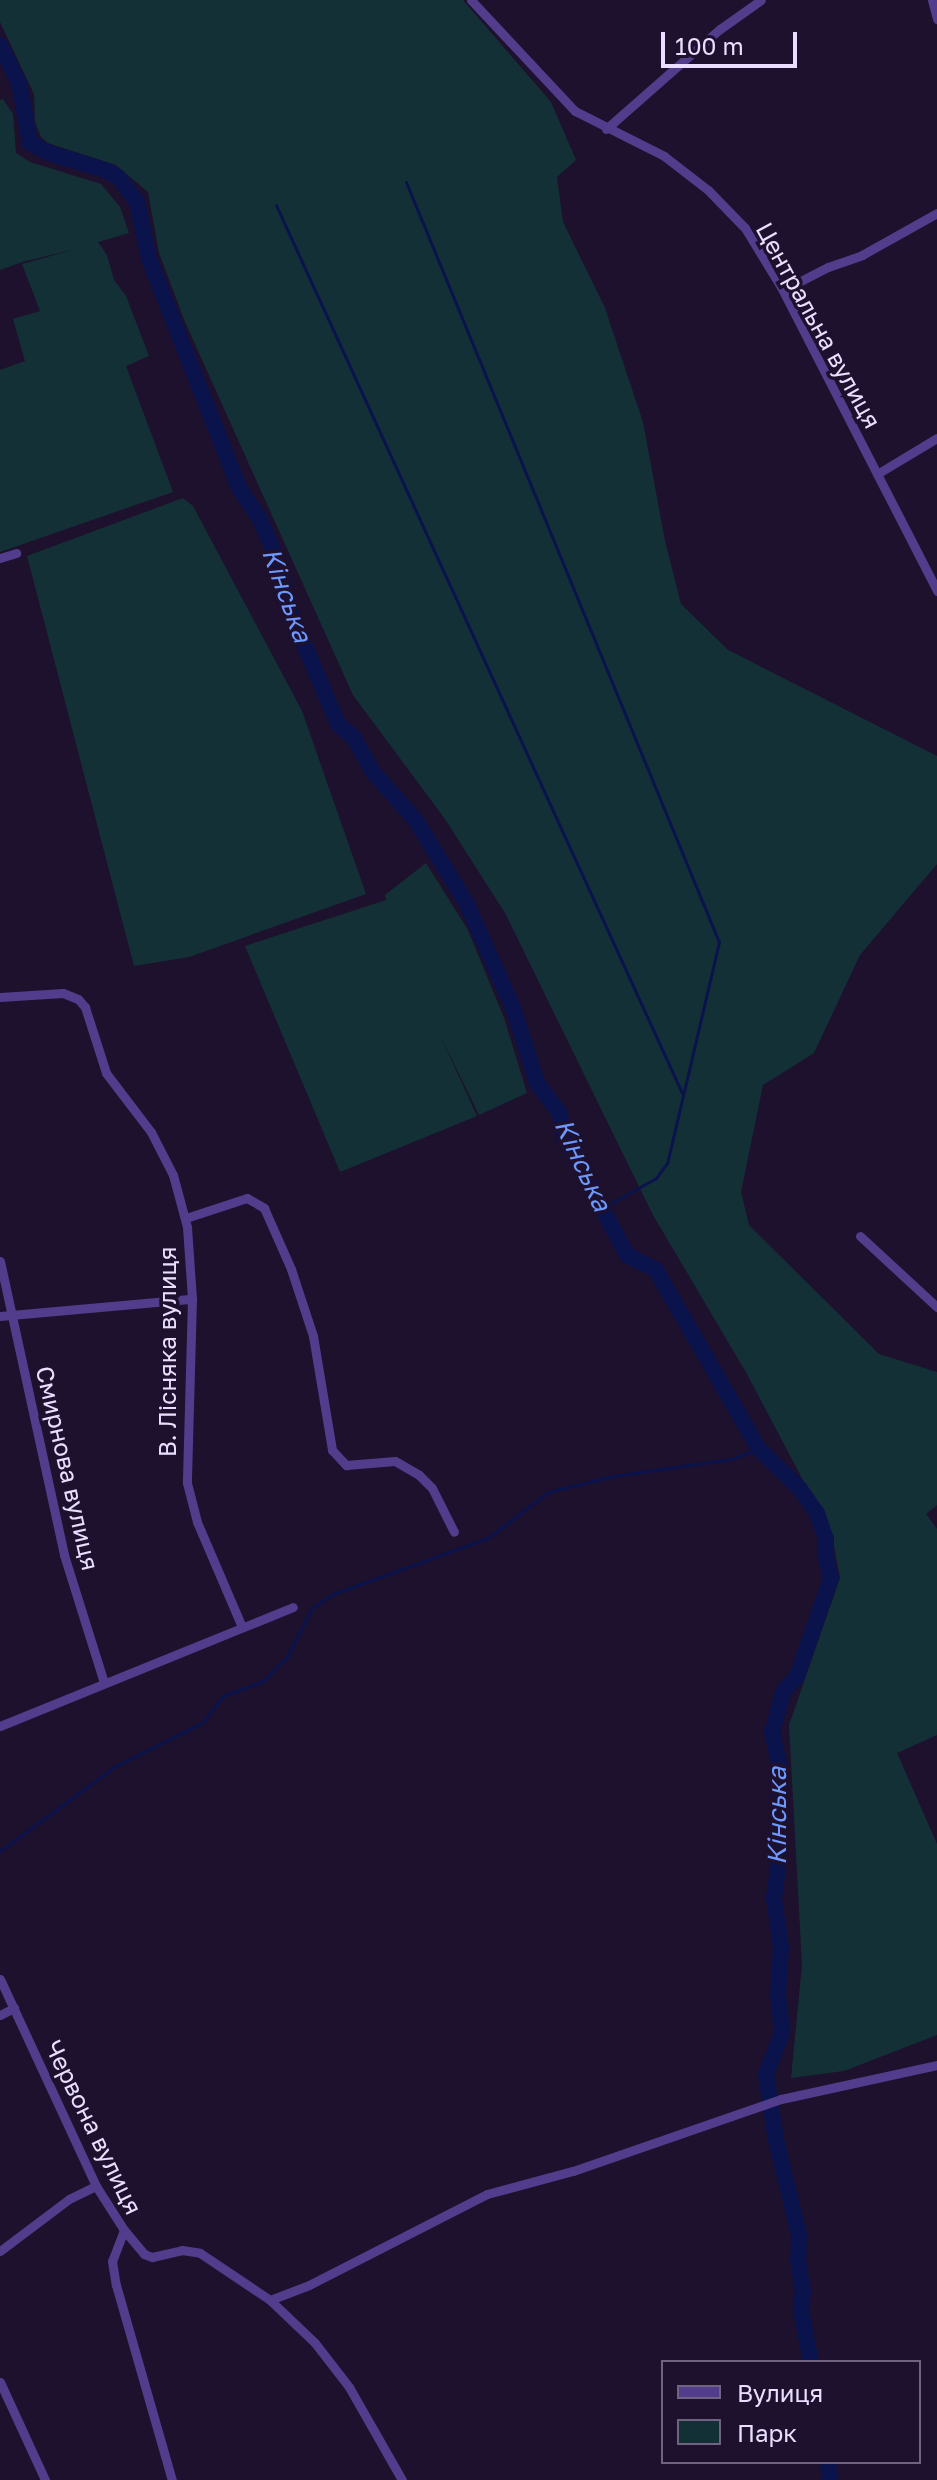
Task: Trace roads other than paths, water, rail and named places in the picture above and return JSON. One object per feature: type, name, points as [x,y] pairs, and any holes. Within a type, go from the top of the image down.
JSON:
[{"type":"street","name":"Центральна вулиця","points":[[471,0],[575,111],[664,156],[708,190],[745,228],[783,290],[937,591]]},
{"type":"street","points":[[606,129],[720,29],[761,0]]},
{"type":"street","points":[[932,0],[937,19]]},
{"type":"street","points":[[783,290],[828,267],[862,255],[937,213]]},
{"type":"street","points":[[877,474],[937,438]]},
{"type":"street","points":[[0,558],[16,553]]},
{"type":"street","name":"В. Лісняка вулиця","points":[[0,997],[63,993],[78,999],[85,1007],[106,1073],[162,1151],[186,1218],[192,1299],[187,1483],[197,1522],[242,1627]]},
{"type":"street","points":[[186,1218],[247,1198],[264,1208],[291,1269],[313,1336],[332,1450],[346,1465],[395,1461],[419,1475],[432,1488],[454,1532]]},
{"type":"street","points":[[860,1236],[937,1307]]},
{"type":"street","name":"Смирнова вулиця","points":[[0,1261],[64,1555],[104,1683]]},
{"type":"street","points":[[0,1316],[192,1299]]},
{"type":"street","points":[[0,1726],[293,1607]]},
{"type":"street","name":"Червона вулиця","points":[[0,1979],[96,2186],[124,2230],[112,2261],[116,2285],[172,2480]]},
{"type":"street","points":[[0,2015],[14,2008]]},
{"type":"street","points":[[270,2300],[309,2285],[487,2194],[573,2171],[781,2099],[937,2065]]},
{"type":"street","points":[[0,2251],[69,2199],[96,2186]]},
{"type":"street","points":[[124,2230],[144,2254],[152,2257],[182,2250],[200,2253],[270,2300],[315,2343],[349,2387],[402,2480]]},
{"type":"street","points":[[0,2382],[45,2480]]},
{"type":"waterway","name":"Кінська","points":[[0,45],[19,83],[30,143],[49,153],[108,171],[119,178],[137,202],[149,259],[239,488],[261,521],[279,564],[292,616],[338,724],[354,738],[373,772],[416,821],[467,904],[514,1010],[537,1083],[560,1113],[563,1136],[627,1255],[656,1270],[759,1449],[800,1489],[817,1513],[826,1539],[825,1555],[831,1578],[797,1676],[783,1692],[772,1733],[781,1772],[779,1804],[782,1838],[774,1898],[781,1947],[778,1994],[782,2033],[766,2074],[776,2140],[799,2235],[798,2260],[803,2290],[801,2311],[811,2360]]},
{"type":"waterway","points":[[406,182],[719,942],[667,1163],[656,1178],[603,1208]]},
{"type":"waterway","points":[[276,205],[682,1093]]},
{"type":"waterway","points":[[0,1851],[114,1767],[202,1723],[223,1696],[263,1681],[287,1657],[312,1608],[333,1594],[488,1538],[548,1492],[613,1476],[731,1459],[759,1449]]},
{"type":"waterway","name":"Кінська","points":[[828,2464],[830,2480]]}]
